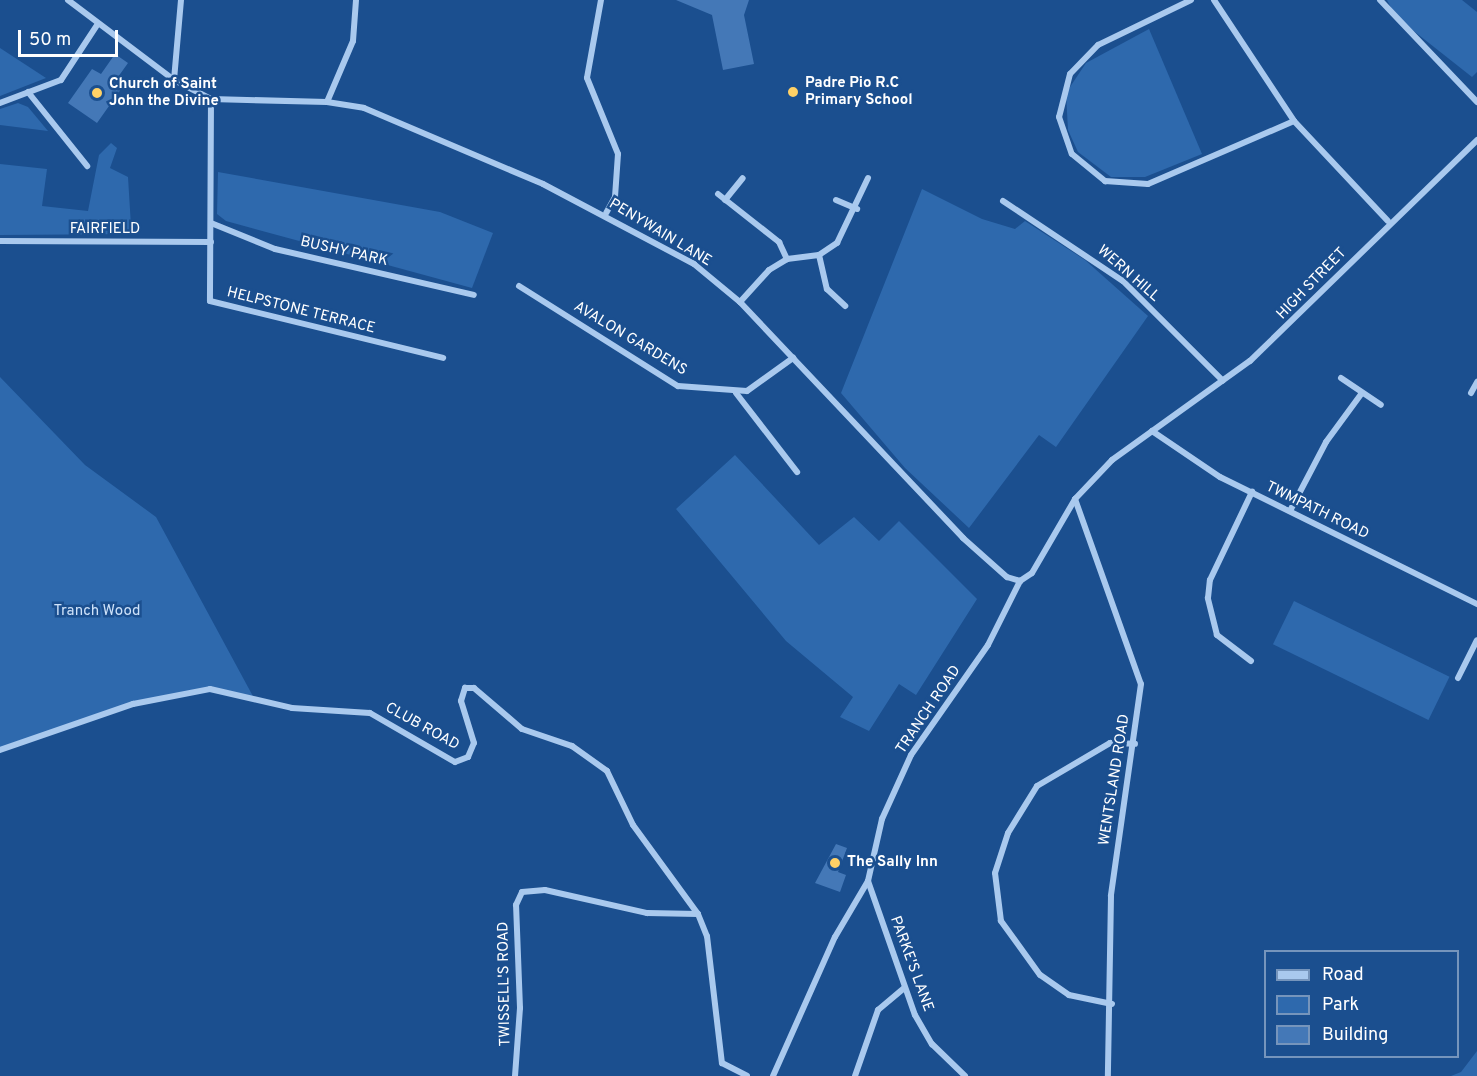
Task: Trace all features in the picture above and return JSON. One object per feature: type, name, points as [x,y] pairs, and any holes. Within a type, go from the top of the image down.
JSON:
[{"type":"street","points":[[68,0],[97,26],[174,80],[211,99]]},
{"type":"street","points":[[174,80],[180,0]]},
{"type":"street","points":[[327,102],[353,41],[356,0]]},
{"type":"street","points":[[601,0],[587,78],[618,154],[615,197],[606,213]]},
{"type":"street","points":[[1191,0],[1098,45],[1070,74],[1059,117],[1072,154],[1105,181],[1148,184],[1294,121]]},
{"type":"street","points":[[1214,0],[1294,121],[1388,221]]},
{"type":"street","points":[[1380,0],[1477,102]]},
{"type":"street","points":[[0,103],[60,80],[97,26]]},
{"type":"street","points":[[28,92],[87,166]]},
{"type":"street","name":"PENYWAIN LANE","points":[[211,99],[327,102],[403,122],[606,213],[694,264],[740,302],[963,538],[1007,577],[1020,581]]},
{"type":"street","name":"HELPSTONE TERRACE","points":[[211,99],[210,301],[443,358]]},
{"type":"street","name":"HIGH STREET","points":[[1152,431],[1222,381],[1288,327],[1388,221],[1477,140]]},
{"type":"street","points":[[725,200],[742,178]]},
{"type":"street","points":[[740,302],[769,270],[787,259],[819,255],[837,243],[856,209],[868,178]]},
{"type":"street","points":[[718,194],[778,242],[787,259]]},
{"type":"street","points":[[836,200],[856,209]]},
{"type":"street","name":"WERN HILL","points":[[1003,201],[1123,281],[1222,381]]},
{"type":"street","name":"BUSHY PARK","points":[[211,223],[275,249],[474,295]]},
{"type":"street","name":"FAIRFIELD","points":[[0,241],[211,243]]},
{"type":"street","points":[[819,255],[827,289],[845,306]]},
{"type":"street","name":"AVALON GARDENS","points":[[519,286],[678,386],[736,393]]},
{"type":"street","points":[[793,358],[736,393],[797,472]]},
{"type":"street","points":[[1341,378],[1381,405]]},
{"type":"street","points":[[1471,393],[1477,382]]},
{"type":"street","points":[[1290,511],[1326,442],[1362,393]]},
{"type":"street","name":"TRANCH ROAD","points":[[773,1076],[835,937],[868,881],[882,819],[911,755],[988,645],[1020,581],[1032,573],[1075,499],[1112,460],[1152,431]]},
{"type":"street","name":"TWMPATH ROAD","points":[[1152,431],[1184,456],[1477,604]]},
{"type":"street","points":[[1251,661],[1217,634],[1208,598],[1210,580],[1252,492]]},
{"type":"street","name":"WENTSLAND ROAD","points":[[1075,499],[1141,684],[1136,744],[1111,896],[1112,1004],[1108,1076]]},
{"type":"street","points":[[1458,678],[1477,640]]},
{"type":"street","name":"CLUB ROAD","points":[[0,750],[133,704],[210,689],[292,708],[370,713],[454,762],[468,757],[474,743],[461,701],[465,688],[474,688],[522,729],[592,756],[623,797],[653,856],[698,914],[708,936],[722,1063],[747,1076]]},
{"type":"street","points":[[1112,1004],[1069,995],[1040,975],[1001,921],[995,873],[1008,833],[1037,786],[1110,743],[1136,744]]},
{"type":"street","name":"PARKE'S LANE","points":[[868,881],[904,988],[932,1044],[965,1076]]},
{"type":"street","name":"TWISSELL'S ROAD","points":[[515,1076],[520,1008],[516,905],[522,892],[545,890],[647,913],[698,914]]},
{"type":"street","points":[[855,1076],[878,1010],[904,988]]},
{"type":"green space","points":[[1387,0],[1462,0],[1477,12],[1477,72],[1472,77],[1396,17]]},
{"type":"green space","points":[[1149,29],[1202,154],[1145,177],[1111,177],[1078,152],[1068,130],[1066,93],[1086,63]]},
{"type":"green space","points":[[0,48],[46,78],[0,96]]},
{"type":"green space","points":[[18,103],[28,107],[48,131],[0,125],[0,109]]},
{"type":"green space","points":[[111,143],[117,148],[110,168],[128,177],[131,226],[139,234],[0,235],[0,164],[47,169],[42,206],[88,211],[99,155]]},
{"type":"green space","points":[[218,172],[440,212],[493,233],[472,288],[226,221],[217,214]]},
{"type":"green space","points":[[922,189],[982,219],[1015,229],[1025,221],[1085,260],[1148,316],[1056,447],[1039,435],[969,528],[905,468],[841,393]]},
{"type":"green space","name":"Tranch Wood","points":[[0,377],[85,465],[156,517],[255,700],[210,689],[133,704],[0,750]]},
{"type":"green space","points":[[735,455],[819,545],[854,517],[879,541],[899,521],[977,599],[916,695],[899,684],[869,731],[840,717],[853,697],[786,641],[676,509]]},
{"type":"green space","points":[[1294,601],[1449,677],[1428,720],[1273,644]]},
{"type":"green space","points":[[1477,1051],[1477,1076],[1451,1076],[1461,1072]]},
{"type":"building","points":[[676,0],[749,0],[744,15],[754,64],[723,70],[712,15]]},
{"type":"building","name":"Church of Saint John the Divine","points":[[115,54],[128,63],[118,77],[126,82],[97,123],[68,103],[92,69],[101,74]]},
{"type":"building","points":[[836,844],[847,848],[838,872],[846,875],[840,892],[815,883]]},
{"type":"place","name":"Padre Pio R.C Primary School","points":[[793,92]]},
{"type":"place","name":"Church of Saint John the Divine","points":[[97,93]]},
{"type":"place","name":"The Sally Inn","points":[[835,863]]}]
